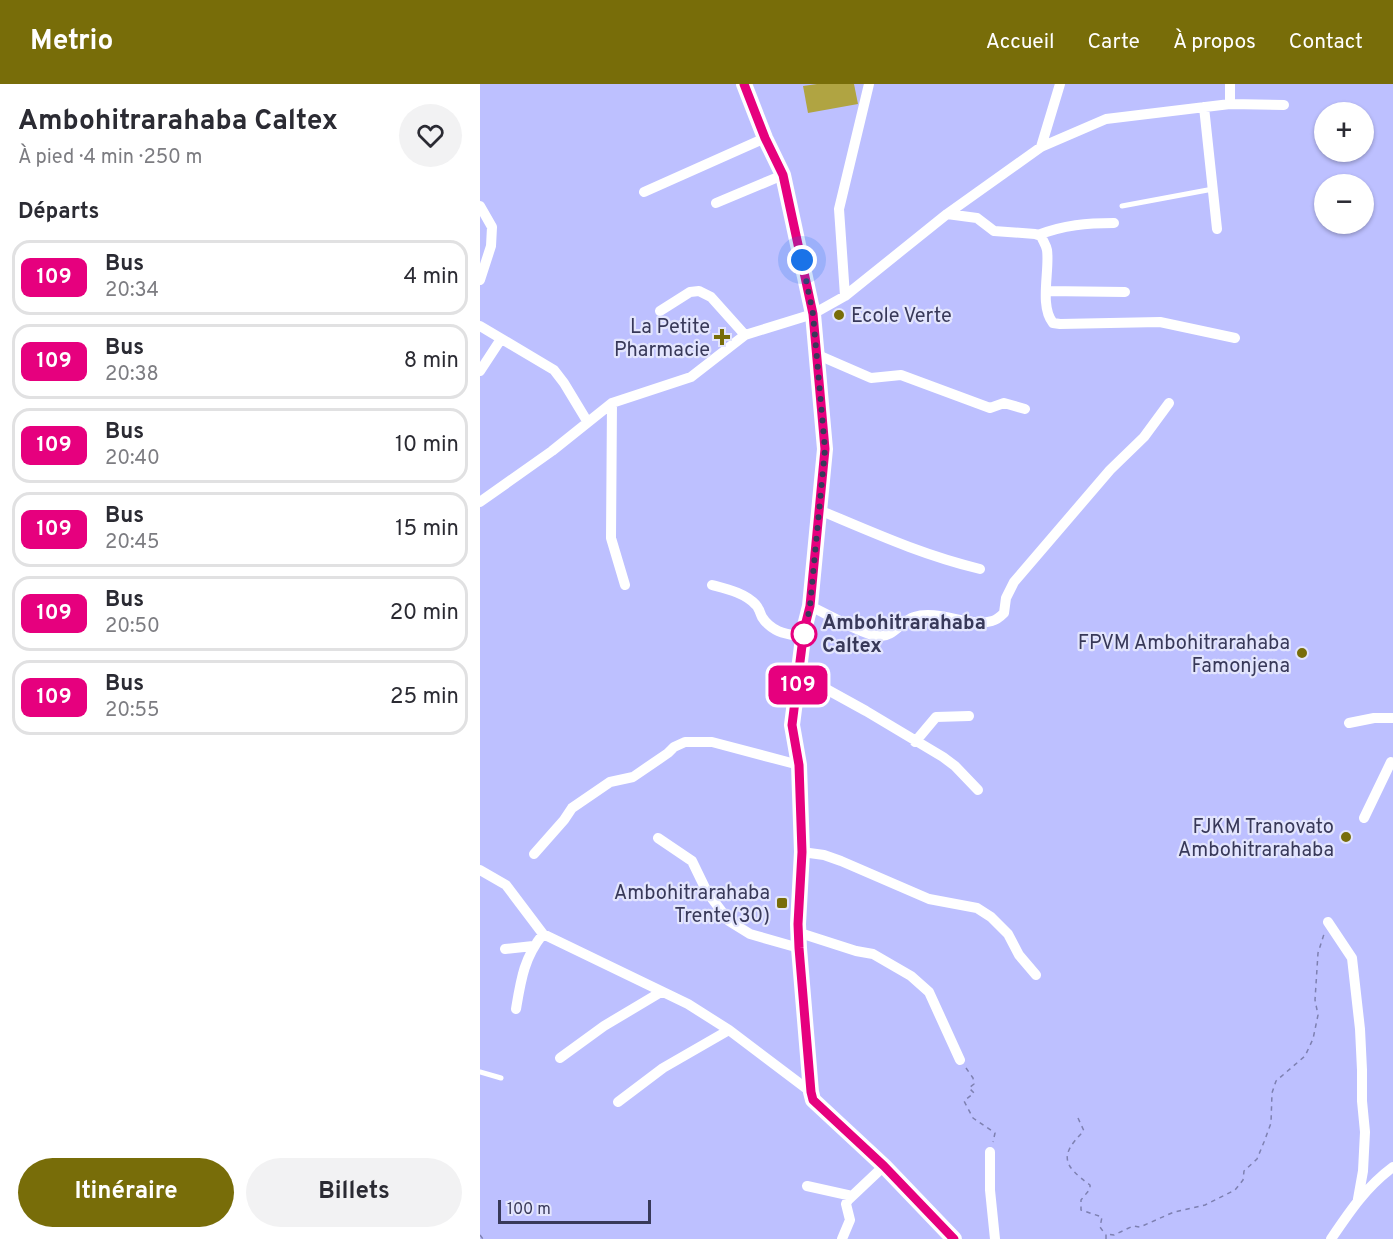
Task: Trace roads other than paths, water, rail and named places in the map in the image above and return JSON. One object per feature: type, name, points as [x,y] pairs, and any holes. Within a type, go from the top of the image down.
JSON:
[{"type":"street","points":[[744,84],[765,138],[783,175],[813,314],[825,449],[810,606],[792,725],[799,765],[802,852],[798,924],[811,1092],[813,1100],[884,1166],[954,1239]]},
{"type":"street","points":[[845,296],[839,209],[869,84]]},
{"type":"street","points":[[1041,147],[1060,84]]},
{"type":"street","points":[[1230,84],[1230,104]]},
{"type":"street","points":[[480,502],[552,451],[612,403],[691,377],[745,335],[813,314],[845,296],[947,214],[1041,147],[1106,119],[1230,104],[1284,105]]},
{"type":"street","points":[[1204,107],[1214,189],[1216,229]]},
{"type":"street","points":[[644,192],[765,138]]},
{"type":"street","points":[[716,203],[783,175]]},
{"type":"street","points":[[480,206],[492,227],[491,246],[480,280]]},
{"type":"street","points":[[947,214],[977,218],[994,231],[1038,235],[1059,227],[1088,223],[1114,223]]},
{"type":"street","points":[[1038,235],[1047,248],[1046,291],[1050,320],[1057,324],[1160,322],[1235,338]]},
{"type":"street","points":[[660,311],[690,292],[699,291],[711,297],[745,335]]},
{"type":"street","points":[[1046,291],[1125,292]]},
{"type":"street","points":[[480,326],[554,370],[587,421]]},
{"type":"street","points":[[480,371],[501,339]]},
{"type":"street","points":[[818,355],[871,378],[900,375],[990,408],[1004,403],[1025,409]]},
{"type":"street","points":[[612,403],[611,538],[625,585]]},
{"type":"street","points":[[810,606],[868,634],[880,637],[891,633],[914,617],[930,616],[977,622],[993,621],[1004,613],[1006,598],[1014,582],[1110,470],[1144,437],[1169,403]]},
{"type":"street","points":[[819,510],[891,541],[943,560],[980,569]]},
{"type":"street","points":[[712,585],[736,592],[757,605],[762,618],[771,629],[804,637]]},
{"type":"street","points":[[799,674],[866,711],[955,766],[978,790]]},
{"type":"street","points":[[915,742],[936,717],[969,716]]},
{"type":"street","points":[[1348,723],[1374,718],[1393,718]]},
{"type":"street","points":[[534,854],[564,820],[572,807],[610,782],[633,777],[674,747],[685,742],[712,742],[799,765]]},
{"type":"street","points":[[1365,818],[1392,760]]},
{"type":"street","points":[[658,838],[692,861],[707,892],[729,921],[750,934],[873,954],[911,976],[929,992],[960,1060]]},
{"type":"street","points":[[802,852],[824,855],[841,861],[929,899],[977,908],[991,917],[1008,934],[1019,955],[1036,975]]},
{"type":"street","points":[[480,870],[506,885],[543,934],[688,1004],[729,1030],[811,1092]]},
{"type":"street","points":[[1328,922],[1352,958],[1360,1029],[1365,1132],[1358,1199]]},
{"type":"street","points":[[516,1009],[523,969],[533,946],[543,934]]},
{"type":"street","points":[[505,949],[533,946]]},
{"type":"street","points":[[560,1058],[604,1026],[661,992]]},
{"type":"street","points":[[618,1102],[663,1068],[729,1030]]},
{"type":"street","points":[[990,1152],[990,1190],[995,1239]]},
{"type":"street","points":[[842,1239],[850,1220],[846,1204],[884,1166]]},
{"type":"street","points":[[1331,1239],[1358,1199],[1380,1176],[1393,1167]]},
{"type":"street","points":[[807,1186],[852,1196]]},
{"type":"lane","points":[[1122,207],[1214,189]]},
{"type":"lane","points":[[480,1072],[501,1078]]},
{"type":"place","name":"Ecole Verte","points":[[839,315]]},
{"type":"place","name":"La Petite Pharmacie","points":[[722,337]]},
{"type":"place","name":"Ambohitrarahaba Caltex","points":[[804,634]]},
{"type":"place","name":"FPVM Ambohitrarahaba Famonjena","points":[[1302,653]]},
{"type":"place","name":"FJKM Tranovato Ambohitrarahaba","points":[[1346,837]]},
{"type":"place","name":"Ambohitrarahaba Trente(30)","points":[[782,903]]}]
